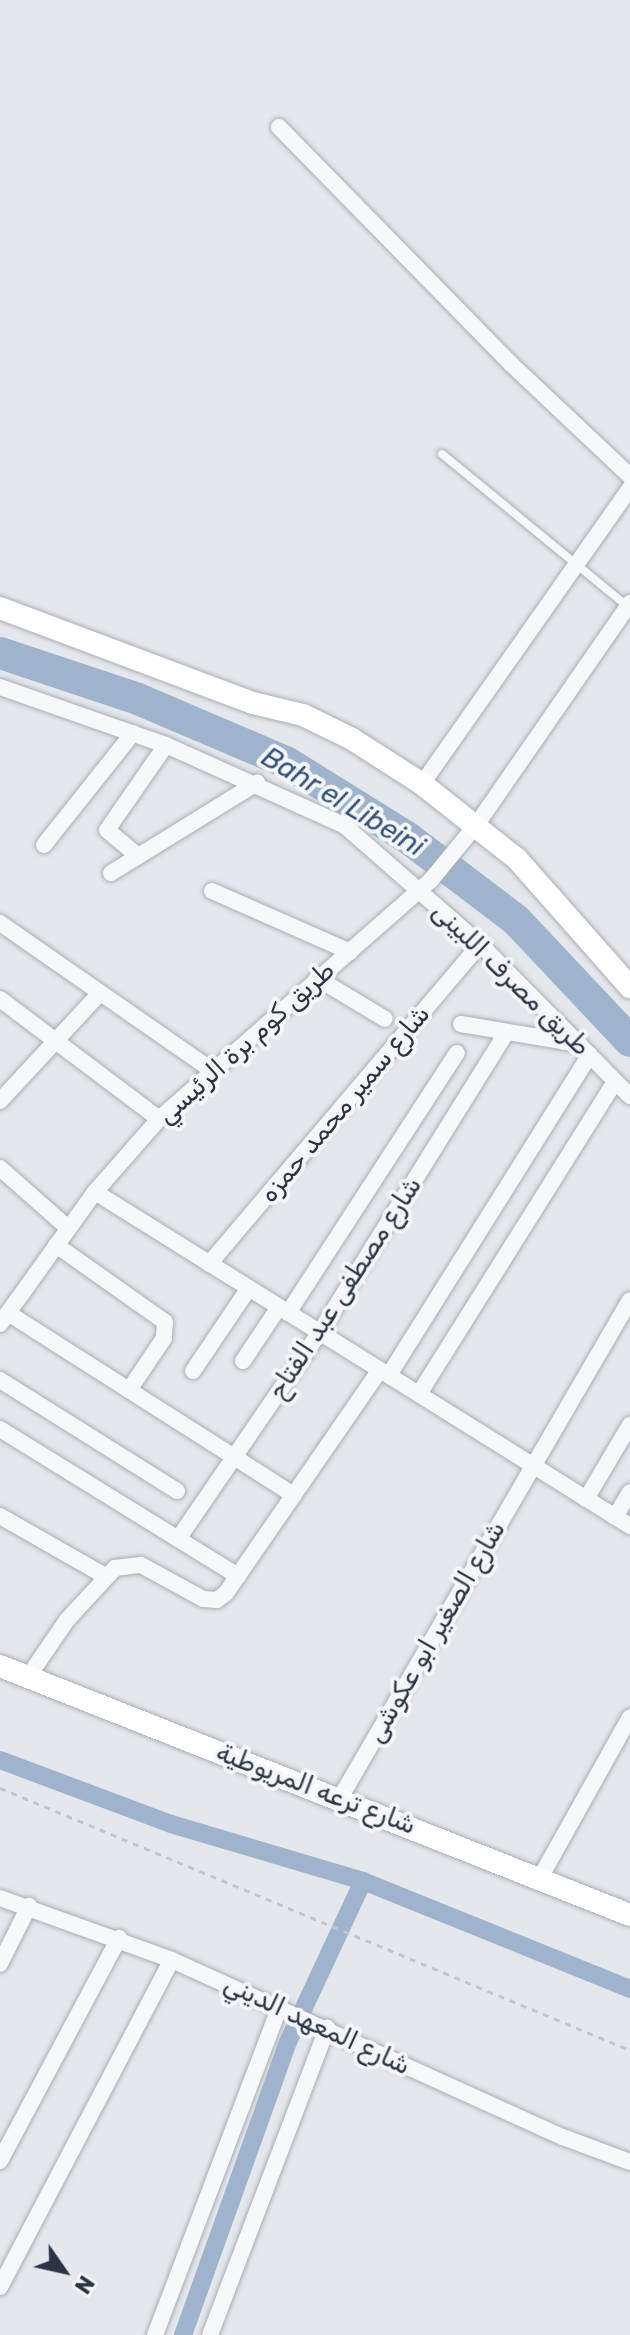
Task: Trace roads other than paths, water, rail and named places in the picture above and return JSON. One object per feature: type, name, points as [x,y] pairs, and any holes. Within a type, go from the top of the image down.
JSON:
[{"type":"street","points":[[279,127],[510,363],[630,476]]},
{"type":"street","points":[[422,784],[630,488]]},
{"type":"street","name":"طريق كوم برة الرئيسي","points":[[4,1319],[95,1192],[159,1119],[210,1069],[421,891],[477,824],[629,605]]},
{"type":"street","points":[[0,608],[253,703],[303,715],[422,784],[477,824],[553,896],[630,987]]},
{"type":"street","name":"طريق مصرف اللبينى","points":[[0,687],[166,745],[257,783],[345,826],[480,944],[630,1096]]},
{"type":"street","points":[[44,845],[133,733]]},
{"type":"street","points":[[138,856],[107,830],[166,745]]},
{"type":"street","points":[[111,873],[257,783]]},
{"type":"street","points":[[212,891],[350,952]]},
{"type":"street","points":[[0,923],[210,1069]]},
{"type":"street","name":"شارع سمير محمد حمزه","points":[[209,1264],[480,944]]},
{"type":"street","points":[[317,978],[385,1019]]},
{"type":"street","points":[[0,1101],[100,993]]},
{"type":"street","points":[[0,999],[159,1119]]},
{"type":"street","points":[[28,1677],[67,1620],[105,1576],[130,1562],[203,1599],[217,1600],[238,1576],[384,1373],[584,1050],[461,1024]]},
{"type":"street","name":"شارع مصطفى عبد الفتاح","points":[[178,1539],[320,1332],[506,1033]]},
{"type":"street","points":[[243,1361],[284,1310],[457,1053]]},
{"type":"street","points":[[419,1394],[615,1081]]},
{"type":"street","points":[[0,1168],[68,1228]]},
{"type":"street","points":[[95,1192],[630,1526]]},
{"type":"street","points":[[56,1245],[165,1322],[164,1338],[129,1390]]},
{"type":"street","points":[[193,1371],[249,1288]]},
{"type":"street","name":"شارع الصغير ابو عكوشى","points":[[340,1798],[630,1300]]},
{"type":"street","points":[[4,1319],[129,1390],[294,1495]]},
{"type":"street","points":[[0,1380],[177,1491]]},
{"type":"street","points":[[586,1499],[630,1425]]},
{"type":"street","points":[[0,1429],[238,1576]]},
{"type":"street","points":[[615,1517],[630,1492]]},
{"type":"street","points":[[0,1516],[105,1576]]},
{"type":"street","name":"شارع ترعه المريوطية","points":[[0,1666],[630,1915]]},
{"type":"street","points":[[540,1878],[630,1717]]},
{"type":"street","name":"شارع المعهد الديني","points":[[0,1898],[119,1938],[172,1960],[280,2006],[563,2137],[630,2162]]},
{"type":"street","points":[[0,1964],[29,1906]]},
{"type":"street","points":[[0,2161],[119,1938]]},
{"type":"street","points":[[0,2287],[172,1960]]},
{"type":"street","points":[[155,2335],[280,2006]]},
{"type":"street","points":[[210,2335],[327,2028]]},
{"type":"lane","points":[[442,454],[629,605]]},
{"type":"waterway","name":"Bahr el Libeini","points":[[0,653],[138,699],[286,762],[408,838],[516,920],[630,1041]]},
{"type":"waterway","points":[[0,1760],[171,1824],[363,1881],[630,1989]]},
{"type":"waterway","points":[[183,2335],[288,2042],[363,1881]]}]
